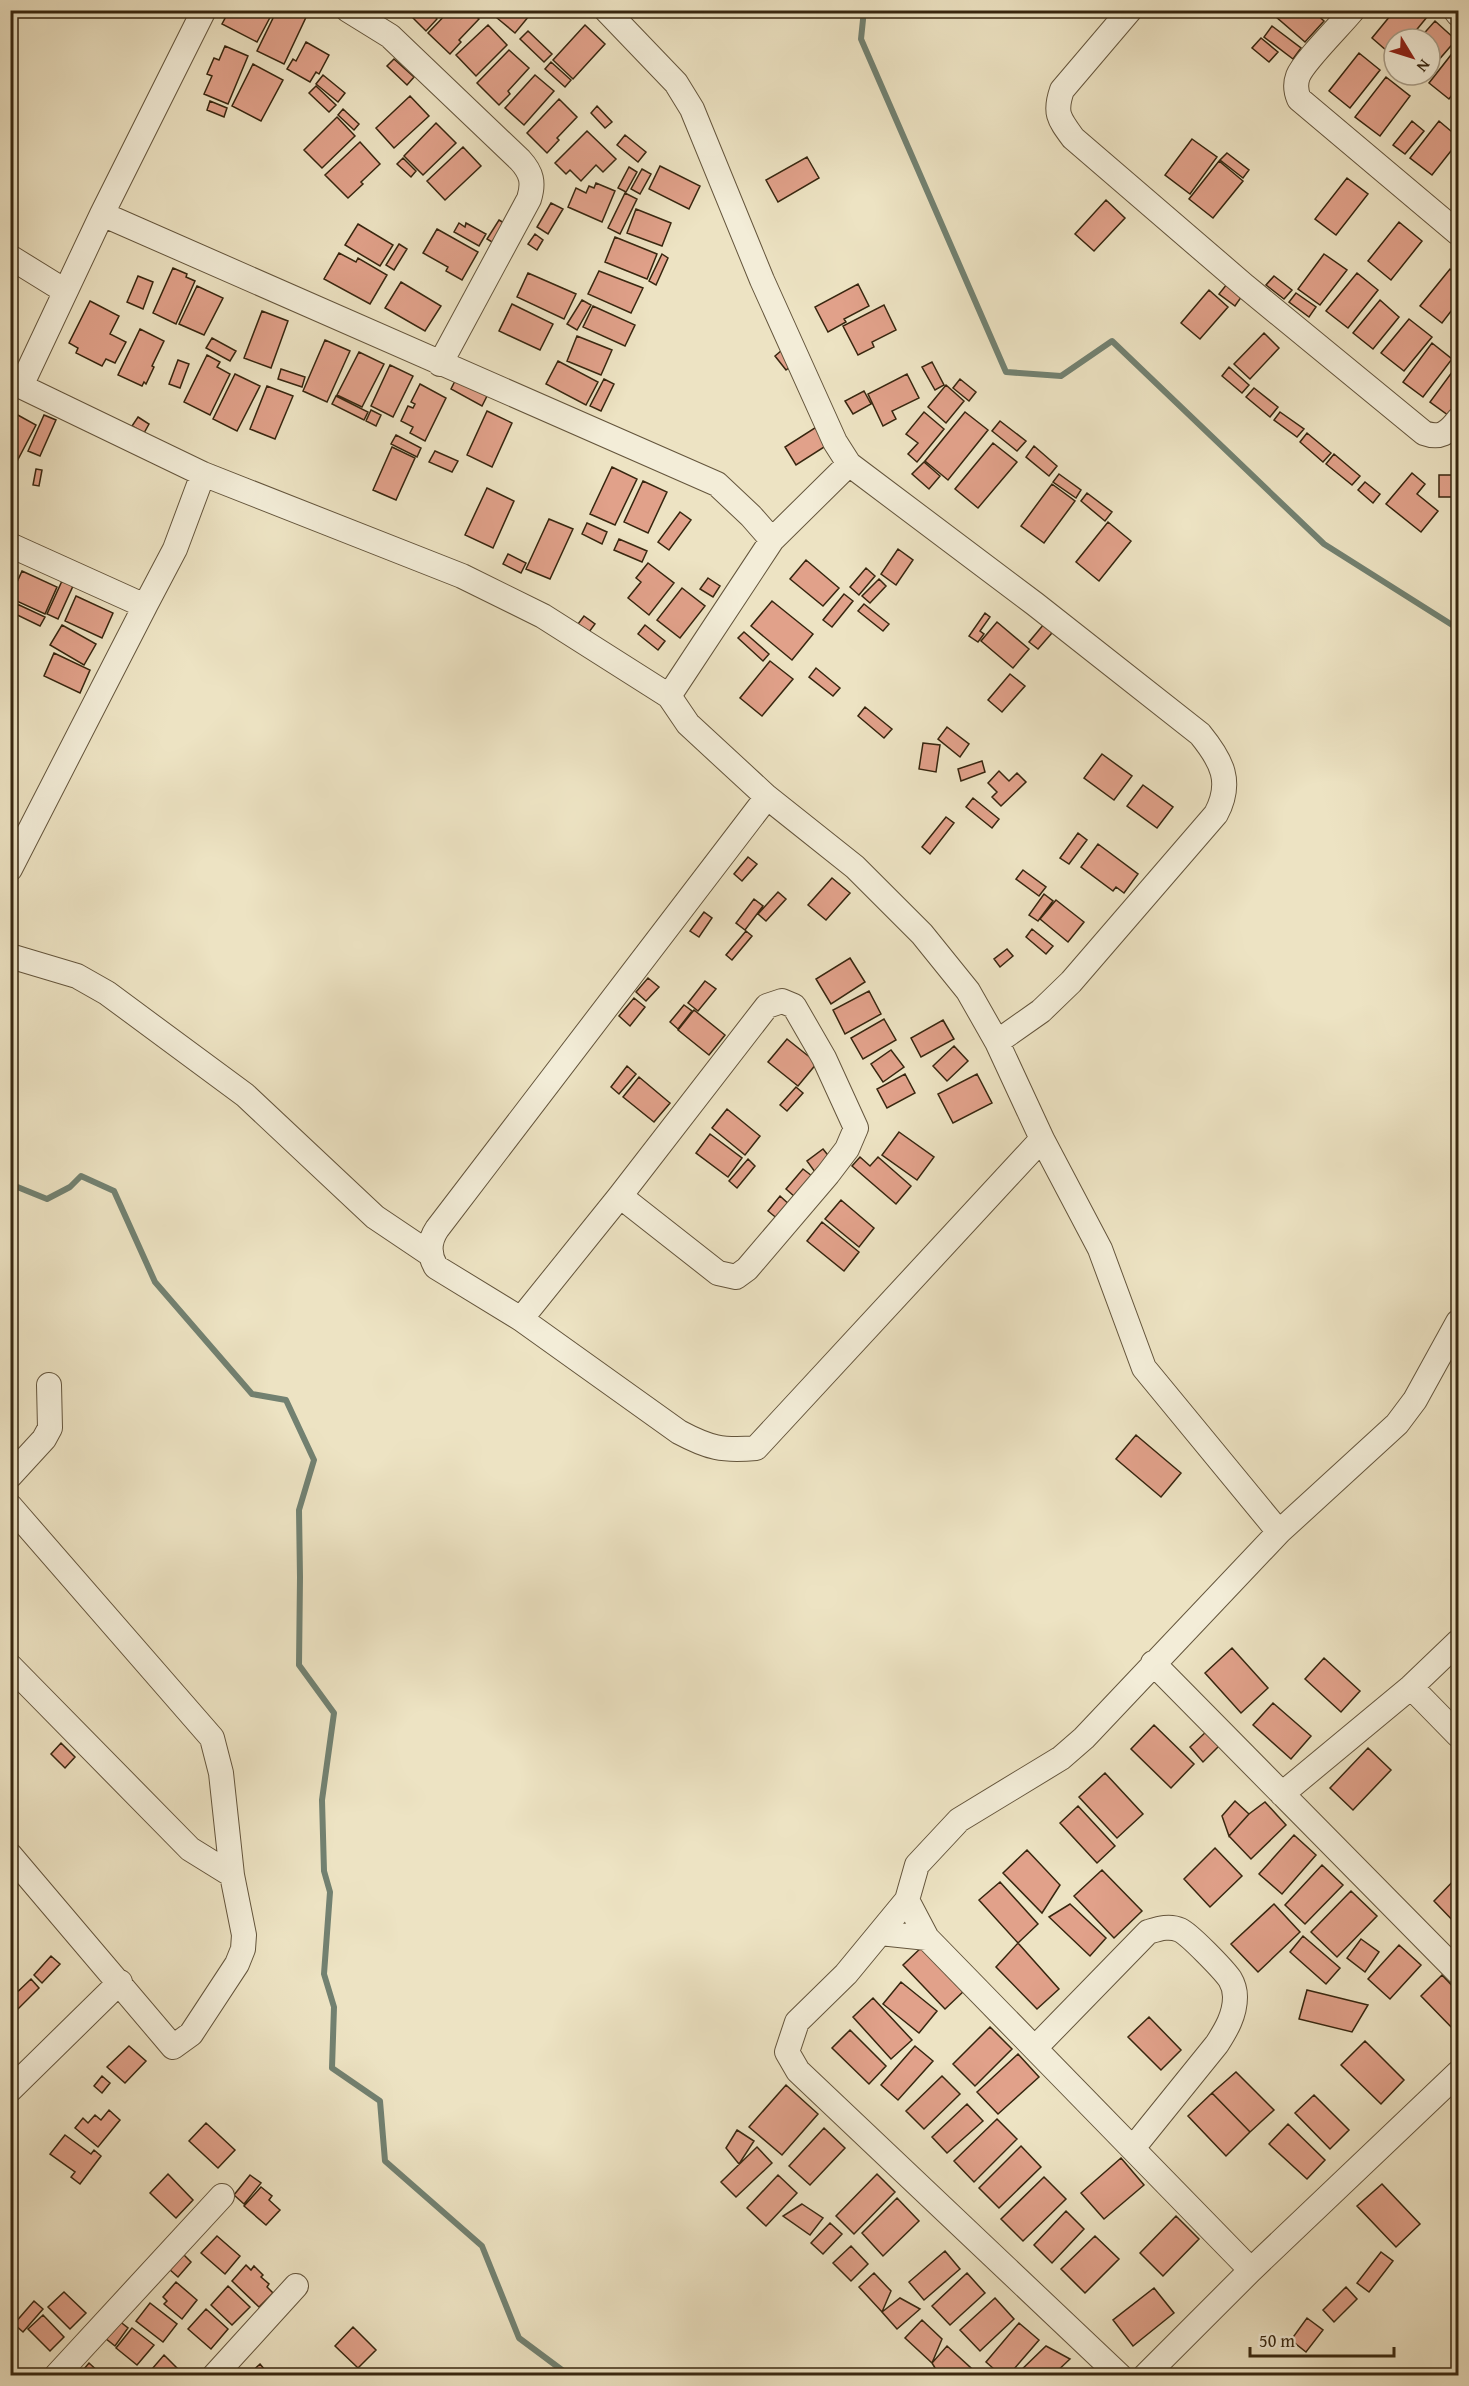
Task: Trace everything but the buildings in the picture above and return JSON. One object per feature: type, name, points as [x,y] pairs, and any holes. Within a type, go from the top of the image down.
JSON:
[{"type":"street","points":[[204,10],[65,291],[16,384],[203,474],[462,576],[543,616],[669,696],[688,724],[767,797],[855,867],[921,934],[968,991],[1100,1249],[1144,1368],[1279,1532]]},
{"type":"street","points":[[348,10],[390,36],[520,160],[531,175],[533,186],[529,199],[440,364]]},
{"type":"street","points":[[606,10],[676,83],[692,109],[762,279],[835,442],[849,464],[1035,604],[1200,735],[1211,749],[1224,775],[1225,790],[1216,814],[1071,982],[1041,1011],[996,1042]]},
{"type":"street","points":[[1130,10],[1062,90],[1057,105],[1062,123],[1073,138],[1245,286],[1424,433],[1441,436],[1458,420]]},
{"type":"street","points":[[1353,10],[1301,70],[1296,82],[1299,99],[1458,233]]},
{"type":"street","points":[[1455,10],[1458,14]]},
{"type":"street","points":[[102,214],[717,484],[751,516],[772,540]]},
{"type":"street","points":[[10,257],[65,291]]},
{"type":"street","points":[[669,696],[772,540],[849,464]]},
{"type":"street","points":[[10,869],[175,549],[203,474]]},
{"type":"street","points":[[10,545],[145,606]]},
{"type":"street","points":[[767,797],[437,1229],[430,1243],[430,1254],[436,1267],[521,1319],[679,1432],[705,1446],[732,1450],[756,1448],[1042,1139]]},
{"type":"street","points":[[10,956],[78,976],[107,993],[245,1095],[375,1217],[430,1254]]},
{"type":"street","points":[[521,1319],[620,1196],[767,1006],[782,1001],[794,1006],[824,1058],[856,1128],[847,1149],[828,1174],[747,1269],[736,1276],[718,1274],[620,1196]]},
{"type":"street","points":[[1120,2376],[798,2071],[787,2052],[797,2022],[846,1974],[907,1900],[917,1865],[959,1820],[1061,1758],[1084,1738],[1279,1532],[1397,1424],[1415,1400],[1458,1322]]},
{"type":"street","points":[[10,1476],[44,1439],[50,1428],[49,1385]]},
{"type":"street","points":[[10,1506],[212,1738],[224,1791],[232,1875],[244,1935],[243,1949],[237,1964],[191,2034],[173,2047],[120,1982],[13,1862]]},
{"type":"street","points":[[1282,1794],[1411,1688],[1458,1642]]},
{"type":"street","points":[[1153,1663],[1458,1972]]},
{"type":"street","points":[[10,1666],[190,1849],[232,1875]]},
{"type":"street","points":[[1411,1688],[1458,1735]]},
{"type":"street","points":[[907,1900],[927,1938],[1251,2270]]},
{"type":"street","points":[[1035,2048],[1148,1932],[1168,1928],[1178,1929],[1188,1935],[1230,1979],[1235,1997],[1232,2014],[1227,2030],[1217,2044],[1133,2148]]},
{"type":"street","points":[[879,1933],[927,1938]]},
{"type":"street","points":[[10,2090],[120,1982]]},
{"type":"street","points":[[1145,2376],[1251,2270],[1458,2073]]},
{"type":"street","points":[[56,2376],[222,2196]]},
{"type":"street","points":[[214,2376],[296,2286]]},
{"type":"waterway","points":[[864,10],[861,39],[1006,372],[1061,376],[1112,341],[1324,544],[1457,628]]},
{"type":"waterway","points":[[10,1184],[47,1199],[70,1187],[81,1176],[114,1191],[155,1282],[252,1394],[286,1400],[314,1460],[299,1510],[299,1665],[334,1713],[322,1800],[324,1871],[330,1892],[324,1974],[334,2007],[332,2068],[380,2101],[385,2161],[482,2246],[519,2338],[570,2376]]}]
